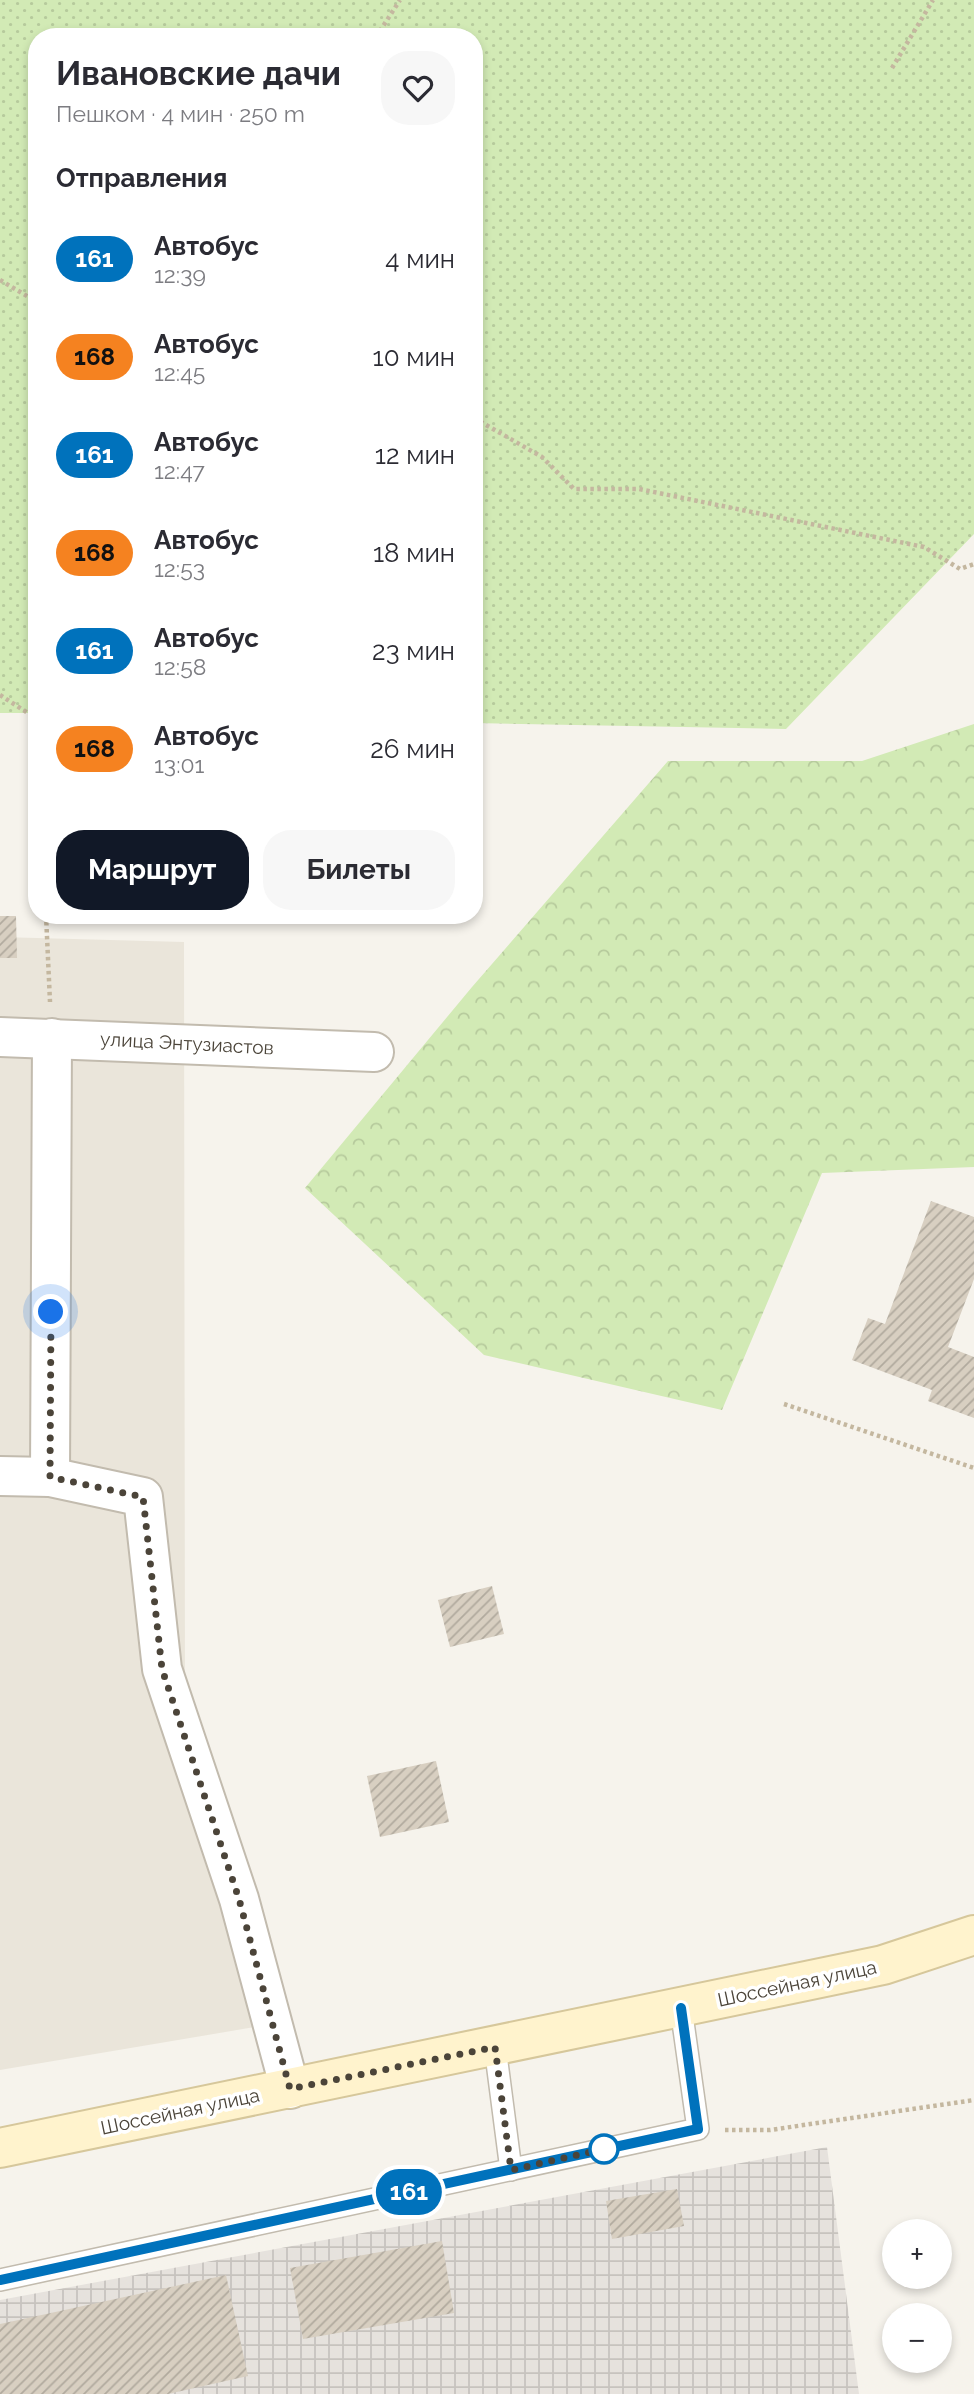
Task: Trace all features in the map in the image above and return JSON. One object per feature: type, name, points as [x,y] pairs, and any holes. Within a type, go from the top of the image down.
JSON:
[{"type":"main road","name":"Шоссейная улица","points":[[0,2148],[883,1965],[974,1934]]},
{"type":"street","name":"улица Энтузиастов","points":[[0,1037],[374,1052]]},
{"type":"street","points":[[50,1477],[52,1038]]},
{"type":"street","points":[[0,1476],[50,1477],[143,1497],[162,1669],[239,1899],[290,2089]]},
{"type":"lane","points":[[0,2280],[698,2129],[681,2008]]},
{"type":"lane","points":[[495,2047],[511,2170]]},
{"type":"path","points":[[382,28],[400,0]]},
{"type":"path","points":[[892,68],[933,0]]},
{"type":"path","points":[[0,280],[28,297]]},
{"type":"path","points":[[483,423],[542,457],[574,489],[639,489],[924,547],[960,569],[974,564]]},
{"type":"path","points":[[0,695],[28,712]]},
{"type":"path","points":[[46,924],[52,1038]]},
{"type":"path","points":[[784,1404],[974,1468]]},
{"type":"path","points":[[698,2129],[770,2130],[974,2100]]},
{"type":"shaded area","points":[[0,937],[184,942],[185,1707],[261,2026],[0,2070]]},
{"type":"shaded area","points":[[827,2147],[859,2394],[0,2394],[0,2300]]},
{"type":"green space","points":[[0,0],[974,0],[974,534],[786,729],[483,723],[483,28],[28,28],[28,713],[0,713]]},
{"type":"green space","points":[[974,724],[974,1167],[822,1173],[722,1410],[484,1355],[305,1188],[472,987],[668,761],[862,761]]},
{"type":"building","points":[[0,916],[16,916],[17,958],[0,958]]},
{"type":"building","points":[[931,1201],[974,1217],[974,1279],[948,1347],[974,1357],[974,1418],[928,1401],[932,1390],[852,1360],[868,1318],[885,1324]]},
{"type":"building","points":[[492,1586],[504,1634],[450,1647],[438,1600]]},
{"type":"building","points":[[436,1761],[449,1822],[380,1837],[367,1776]]},
{"type":"building","points":[[677,2189],[684,2226],[612,2239],[606,2201]]},
{"type":"building","points":[[442,2241],[454,2313],[303,2339],[290,2268]]},
{"type":"building","points":[[226,2275],[248,2376],[168,2394],[0,2394],[0,2324]]},
{"type":"bus line","name":"161","points":[[0,2280],[698,2129],[681,2008]]},
{"type":"route","points":[[51,1312],[50,1477],[143,1497],[162,1669],[239,1899],[290,2089],[495,2047],[511,2170],[604,2149]]}]
